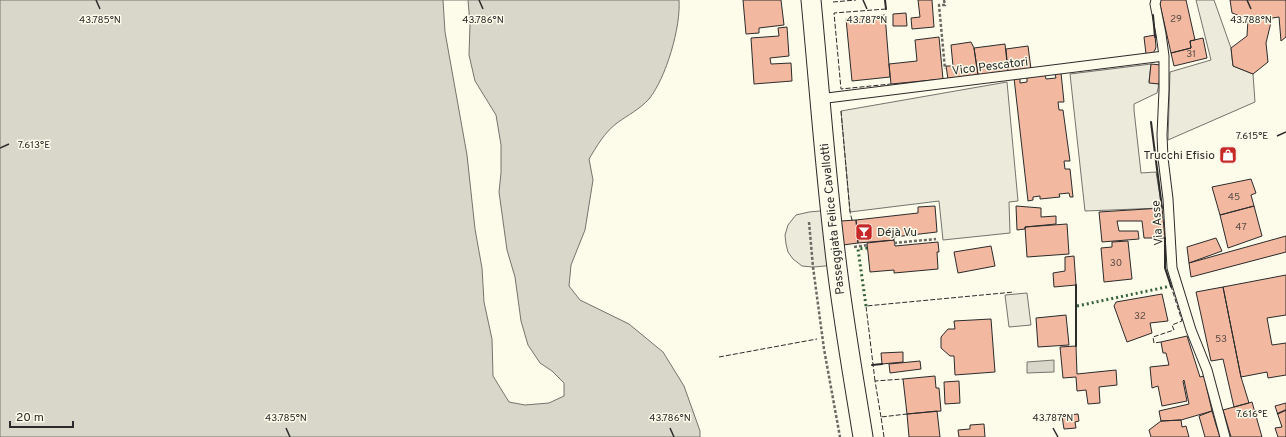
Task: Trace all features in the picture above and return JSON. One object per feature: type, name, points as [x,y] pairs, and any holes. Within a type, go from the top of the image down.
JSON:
[{"type":"street","name":"Passeggiata Felice Cavallotti","points":[[811,0],[819,99],[842,314],[863,437]]},
{"type":"lane","name":"Via Asse","points":[[1156,0],[1164,56],[1162,135],[1172,268],[1191,330],[1207,370],[1225,437]]},
{"type":"lane","name":"Vico Pescatori","points":[[819,99],[1164,56]]},
{"type":"path","points":[[944,0],[945,5],[939,5],[946,84]]},
{"type":"path","points":[[894,243],[936,239]]},
{"type":"shaded area","points":[[0,0],[679,0],[678,24],[675,38],[666,66],[655,90],[645,103],[608,131],[589,159],[593,180],[585,230],[571,265],[569,286],[580,300],[629,324],[663,352],[684,386],[700,431],[700,437],[0,437]]},
{"type":"shaded area","points":[[1196,0],[1214,0],[1231,48],[1233,66],[1253,74],[1255,102],[1168,140],[1170,72],[1211,60]]},
{"type":"shaded area","points":[[1151,64],[1149,82],[1159,84],[1157,93],[1134,104],[1134,110],[1141,173],[1156,172],[1162,208],[1085,211],[1070,74]]},
{"type":"shaded area","points":[[1007,82],[1018,201],[1009,202],[1010,233],[943,240],[939,201],[850,212],[841,111]]},
{"type":"shaded area","points":[[830,210],[837,265],[813,267],[802,266],[793,259],[788,252],[785,235],[788,225],[796,215]]},
{"type":"shaded area","points":[[1027,293],[1031,325],[1009,327],[1005,295]]},
{"type":"shaded area","points":[[1054,360],[1054,372],[1027,373],[1027,362]]},
{"type":"pier","points":[[443,0],[468,0],[470,24],[469,55],[475,81],[496,115],[501,145],[499,192],[507,250],[515,277],[521,321],[528,345],[540,363],[552,371],[564,383],[564,396],[549,403],[525,405],[509,402],[493,376],[492,339],[484,302],[482,268],[475,229],[467,155],[445,32]]},
{"type":"building","points":[[743,0],[781,0],[784,25],[759,28],[759,33],[746,34]]},
{"type":"building","points":[[918,0],[932,0],[934,27],[912,29],[911,18],[920,17]]},
{"type":"building","points":[[1159,0],[1186,0],[1195,40],[1190,41],[1191,48],[1171,53]]},
{"type":"building","points":[[1230,0],[1286,0],[1286,37],[1281,41],[1279,17],[1272,18],[1266,43],[1268,62],[1253,74],[1233,66],[1231,48],[1247,36],[1248,19],[1232,13]]},
{"type":"building","points":[[906,13],[907,26],[893,26],[893,14]]},
{"type":"building","points":[[885,15],[890,77],[852,81],[846,19]]},
{"type":"building","points":[[787,27],[789,56],[770,58],[771,64],[791,63],[792,81],[754,84],[751,38],[779,36],[778,28]]},
{"type":"building","points":[[1155,35],[1155,50],[1153,53],[1146,54],[1144,37]]},
{"type":"building","points":[[939,37],[943,79],[891,84],[889,64],[917,61],[915,40]]},
{"type":"building","points":[[1203,38],[1207,58],[1174,66],[1171,53],[1191,48],[1190,41]]},
{"type":"building","points":[[971,42],[974,48],[978,75],[948,79],[946,66],[953,66],[951,45]]},
{"type":"building","points":[[1005,44],[1008,72],[978,75],[974,48]]},
{"type":"building","points":[[1028,46],[1031,69],[1008,72],[1006,49]]},
{"type":"building","points":[[1151,64],[1161,65],[1159,84],[1149,83]]},
{"type":"building","points":[[1061,73],[1064,102],[1058,102],[1059,110],[1063,110],[1070,161],[1064,161],[1065,169],[1070,169],[1073,197],[1070,197],[1069,193],[1059,194],[1060,197],[1040,199],[1040,196],[1033,197],[1033,200],[1028,201],[1014,78],[1020,78],[1020,83],[1027,82],[1027,77],[1045,75],[1046,79],[1056,78],[1055,74]]},
{"type":"building","points":[[1251,179],[1256,193],[1251,195],[1254,206],[1220,215],[1212,187]]},
{"type":"building","points":[[935,206],[937,232],[894,237],[894,240],[858,243],[856,220],[918,213],[918,207]]},
{"type":"building","points":[[1016,206],[1041,208],[1041,217],[1056,216],[1056,224],[1025,227],[1025,229],[1017,230]]},
{"type":"building","points":[[1254,206],[1262,236],[1228,248],[1220,215]]},
{"type":"building","points":[[1162,208],[1165,238],[1144,238],[1142,221],[1117,221],[1119,231],[1138,231],[1139,239],[1102,242],[1099,212]]},
{"type":"building","points":[[856,220],[858,243],[843,245],[841,221]]},
{"type":"building","points":[[1067,224],[1069,254],[1027,257],[1025,227]]},
{"type":"building","points":[[1286,236],[1286,252],[1191,277],[1189,263]]},
{"type":"building","points":[[1216,238],[1222,251],[1189,263],[1187,247]]},
{"type":"building","points":[[894,240],[895,246],[938,242],[938,269],[894,273],[894,270],[870,272],[867,243]]},
{"type":"building","points":[[1128,241],[1132,279],[1104,282],[1101,248],[1112,247],[1112,242]]},
{"type":"building","points":[[991,246],[995,266],[958,273],[954,252]]},
{"type":"building","points":[[1074,256],[1076,285],[1054,287],[1053,273],[1065,271],[1065,257]]},
{"type":"building","points":[[1286,275],[1286,315],[1267,318],[1272,345],[1286,343],[1286,375],[1268,378],[1267,372],[1241,377],[1223,287]]},
{"type":"building","points":[[1223,287],[1241,377],[1249,403],[1234,407],[1223,359],[1211,361],[1196,292]]},
{"type":"building","points":[[1162,294],[1168,321],[1150,323],[1152,333],[1127,342],[1114,306],[1116,302]]},
{"type":"building","points":[[1066,315],[1069,345],[1038,347],[1036,318]]},
{"type":"building","points":[[991,319],[995,372],[955,375],[954,356],[950,356],[941,348],[941,337],[948,329],[955,329],[954,321]]},
{"type":"building","points":[[1187,336],[1200,377],[1204,376],[1212,411],[1181,420],[1161,421],[1159,411],[1189,404],[1184,380],[1187,401],[1162,406],[1158,386],[1152,388],[1150,367],[1169,365],[1166,353],[1163,353],[1161,342]]},
{"type":"building","points":[[1076,346],[1077,374],[1116,370],[1117,385],[1099,387],[1100,403],[1088,404],[1086,390],[1077,391],[1076,377],[1063,378],[1060,347]]},
{"type":"building","points":[[903,352],[903,362],[882,364],[881,353]]},
{"type":"building","points":[[920,361],[921,369],[890,373],[889,364]]},
{"type":"building","points":[[935,376],[936,388],[939,388],[941,411],[907,414],[903,379]]},
{"type":"building","points":[[959,381],[960,403],[945,404],[944,382]]},
{"type":"building","points":[[1252,402],[1262,437],[1231,437],[1223,410]]},
{"type":"building","points":[[1286,403],[1286,437],[1278,437],[1275,428],[1282,427],[1275,406]]},
{"type":"building","points":[[937,411],[940,437],[909,437],[907,414]]},
{"type":"building","points":[[1212,411],[1220,437],[1205,437],[1199,416]]},
{"type":"building","points":[[1078,414],[1079,421],[1075,422],[1076,428],[1064,429],[1062,416]]},
{"type":"building","points":[[1181,420],[1182,427],[1186,426],[1189,437],[1151,437],[1149,430],[1161,421]]},
{"type":"building","points":[[984,424],[985,437],[959,437],[958,430],[970,429],[970,425]]},
{"type":"hedge","points":[[866,306],[858,249],[868,248]]},
{"type":"hedge","points":[[1077,306],[1171,286]]},
{"type":"fence","points":[[833,2],[856,0]]},
{"type":"fence","points":[[886,9],[834,13],[841,89],[891,84]]},
{"type":"fence","points":[[841,111],[850,212],[852,220],[854,220]]},
{"type":"fence","points":[[1161,342],[1154,343],[1153,337],[1174,330],[1172,325],[1182,321],[1171,286]]},
{"type":"fence","points":[[875,381],[866,306],[1014,292]]},
{"type":"fence","points":[[719,357],[817,339]]},
{"type":"fence","points":[[881,417],[875,381],[903,379]]},
{"type":"fence","points":[[884,437],[881,417],[907,414]]},
{"type":"wall","points":[[885,0],[886,9]]},
{"type":"wall","points":[[1153,15],[1155,37]]},
{"type":"wall","points":[[1151,122],[1162,208]]},
{"type":"wall","points":[[1165,238],[1165,268],[1171,286]]},
{"type":"wall","points":[[1076,285],[1076,346]]},
{"type":"wall","points":[[872,365],[882,364]]},
{"type":"place","name":"Trucchi Efisio","points":[[1228,155]]},
{"type":"place","name":"Déjà Vu","points":[[864,232]]}]
